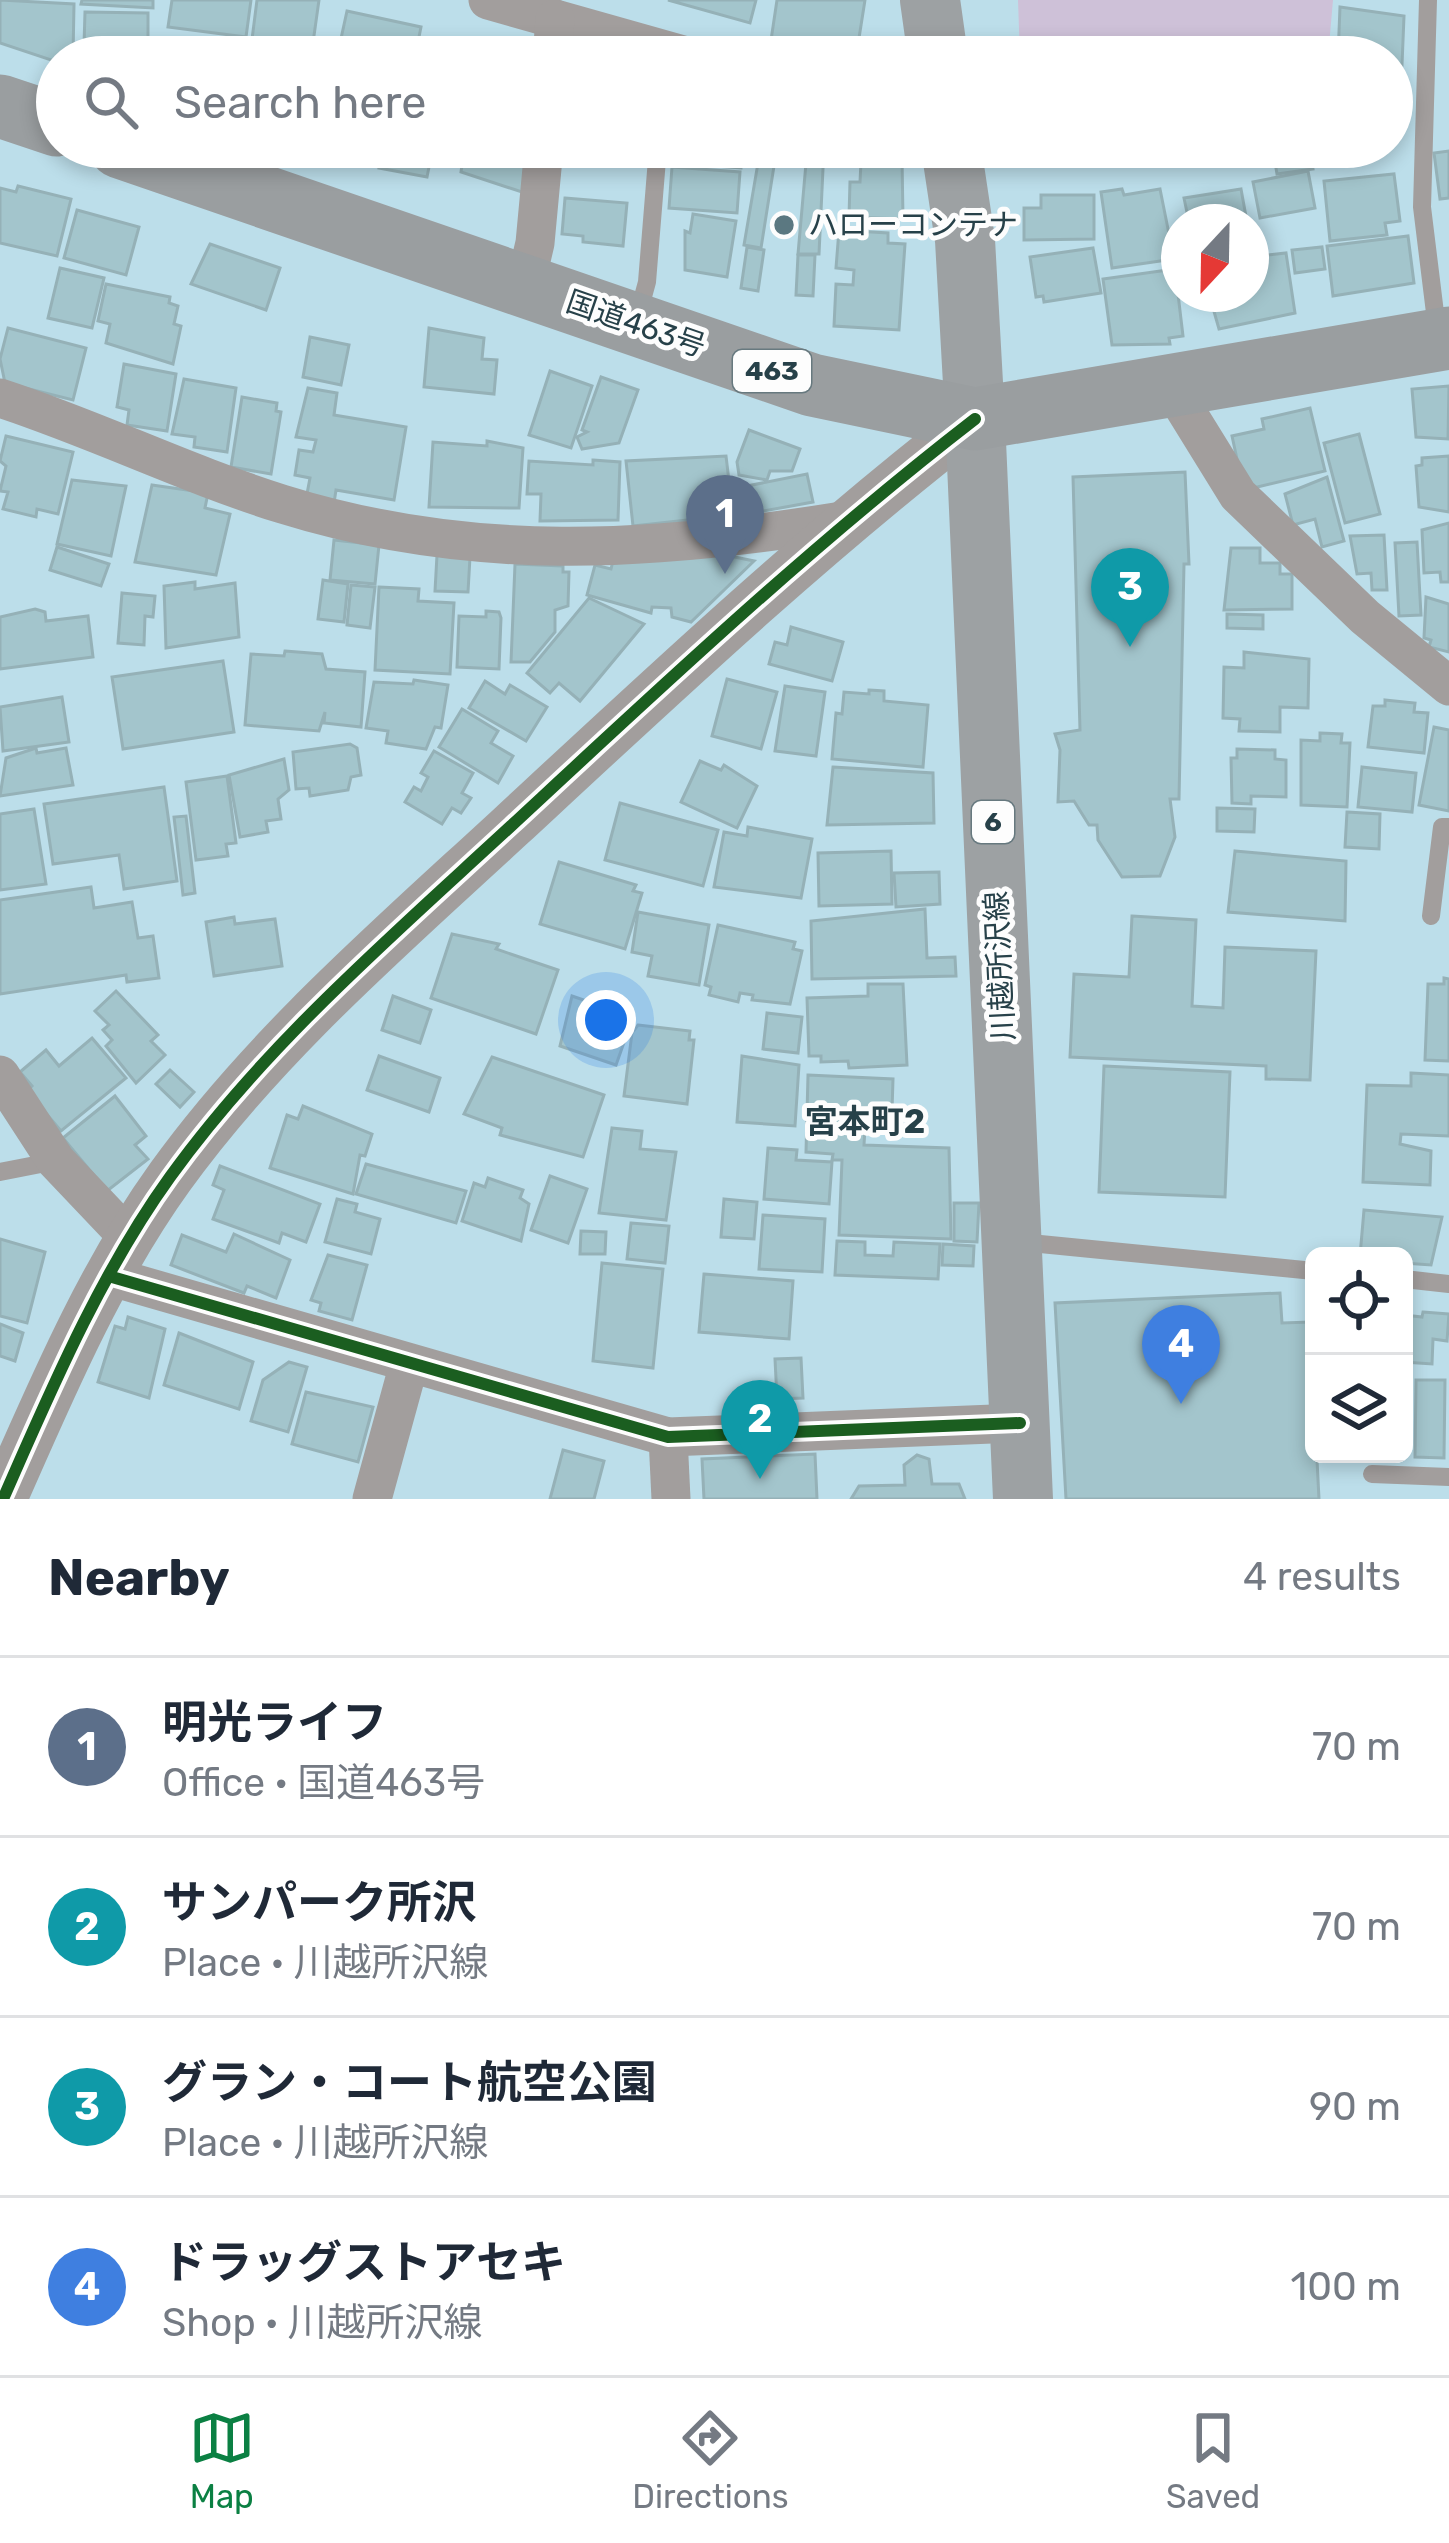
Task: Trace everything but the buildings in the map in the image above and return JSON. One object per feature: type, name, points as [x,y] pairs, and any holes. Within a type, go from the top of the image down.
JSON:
[{"type":"highway","points":[[0,106],[36,118]]},
{"type":"highway","name":"国道463号","points":[[181,168],[822,388],[975,419],[1444,339]]},
{"type":"main road","points":[[930,0],[935,36]]},
{"type":"main road","name":"川越所沢線","points":[[954,168],[965,240],[975,419],[1024,1499]]},
{"type":"street","points":[[488,0],[550,36]]},
{"type":"street","points":[[525,286],[536,243],[542,168]]},
{"type":"street","points":[[1170,385],[1238,496],[1365,616],[1449,686]]},
{"type":"street","points":[[0,398],[284,504],[465,545],[581,549],[745,537],[842,521]]},
{"type":"street","points":[[3,1499],[50,1390],[122,1259],[168,1180],[239,1088],[340,987],[842,521],[975,419]]},
{"type":"street","points":[[0,1076],[122,1259],[410,1364],[668,1437],[1020,1423]]},
{"type":"street","points":[[372,1499],[410,1364]]},
{"type":"street","points":[[668,1437],[671,1499]]},
{"type":"lane","points":[[1428,0],[1422,207],[1444,339]]},
{"type":"lane","points":[[636,324],[647,282],[656,168]]},
{"type":"lane","points":[[1431,916],[1442,827],[1449,827]]},
{"type":"lane","points":[[0,1172],[56,1161]]},
{"type":"lane","points":[[1014,1242],[1305,1269]]},
{"type":"lane","points":[[1413,1280],[1449,1283]]},
{"type":"lane","points":[[1372,1474],[1449,1477]]},
{"type":"shaded area","points":[[1018,0],[1333,0],[1330,36],[1019,36]]},
{"type":"cycle path","points":[[3,1499],[78,1334],[121,1253],[170,1177],[247,1082],[376,951],[681,669],[796,566],[975,419]]},
{"type":"cycle path","points":[[112,1277],[668,1437],[1020,1423]]},
{"type":"place","name":"ハローコンテナ","points":[[784,225]]},
{"type":"place","name":"明光ライフ","points":[[725,574]]},
{"type":"place","name":"グラン・コート航空公園","points":[[1130,647]]},
{"type":"place","name":"ドラッグストアセキ","points":[[1181,1404]]},
{"type":"place","name":"サンパーク所沢","points":[[760,1479]]},
{"type":"district","name":"宮本町2","points":[[865,1121]]}]
